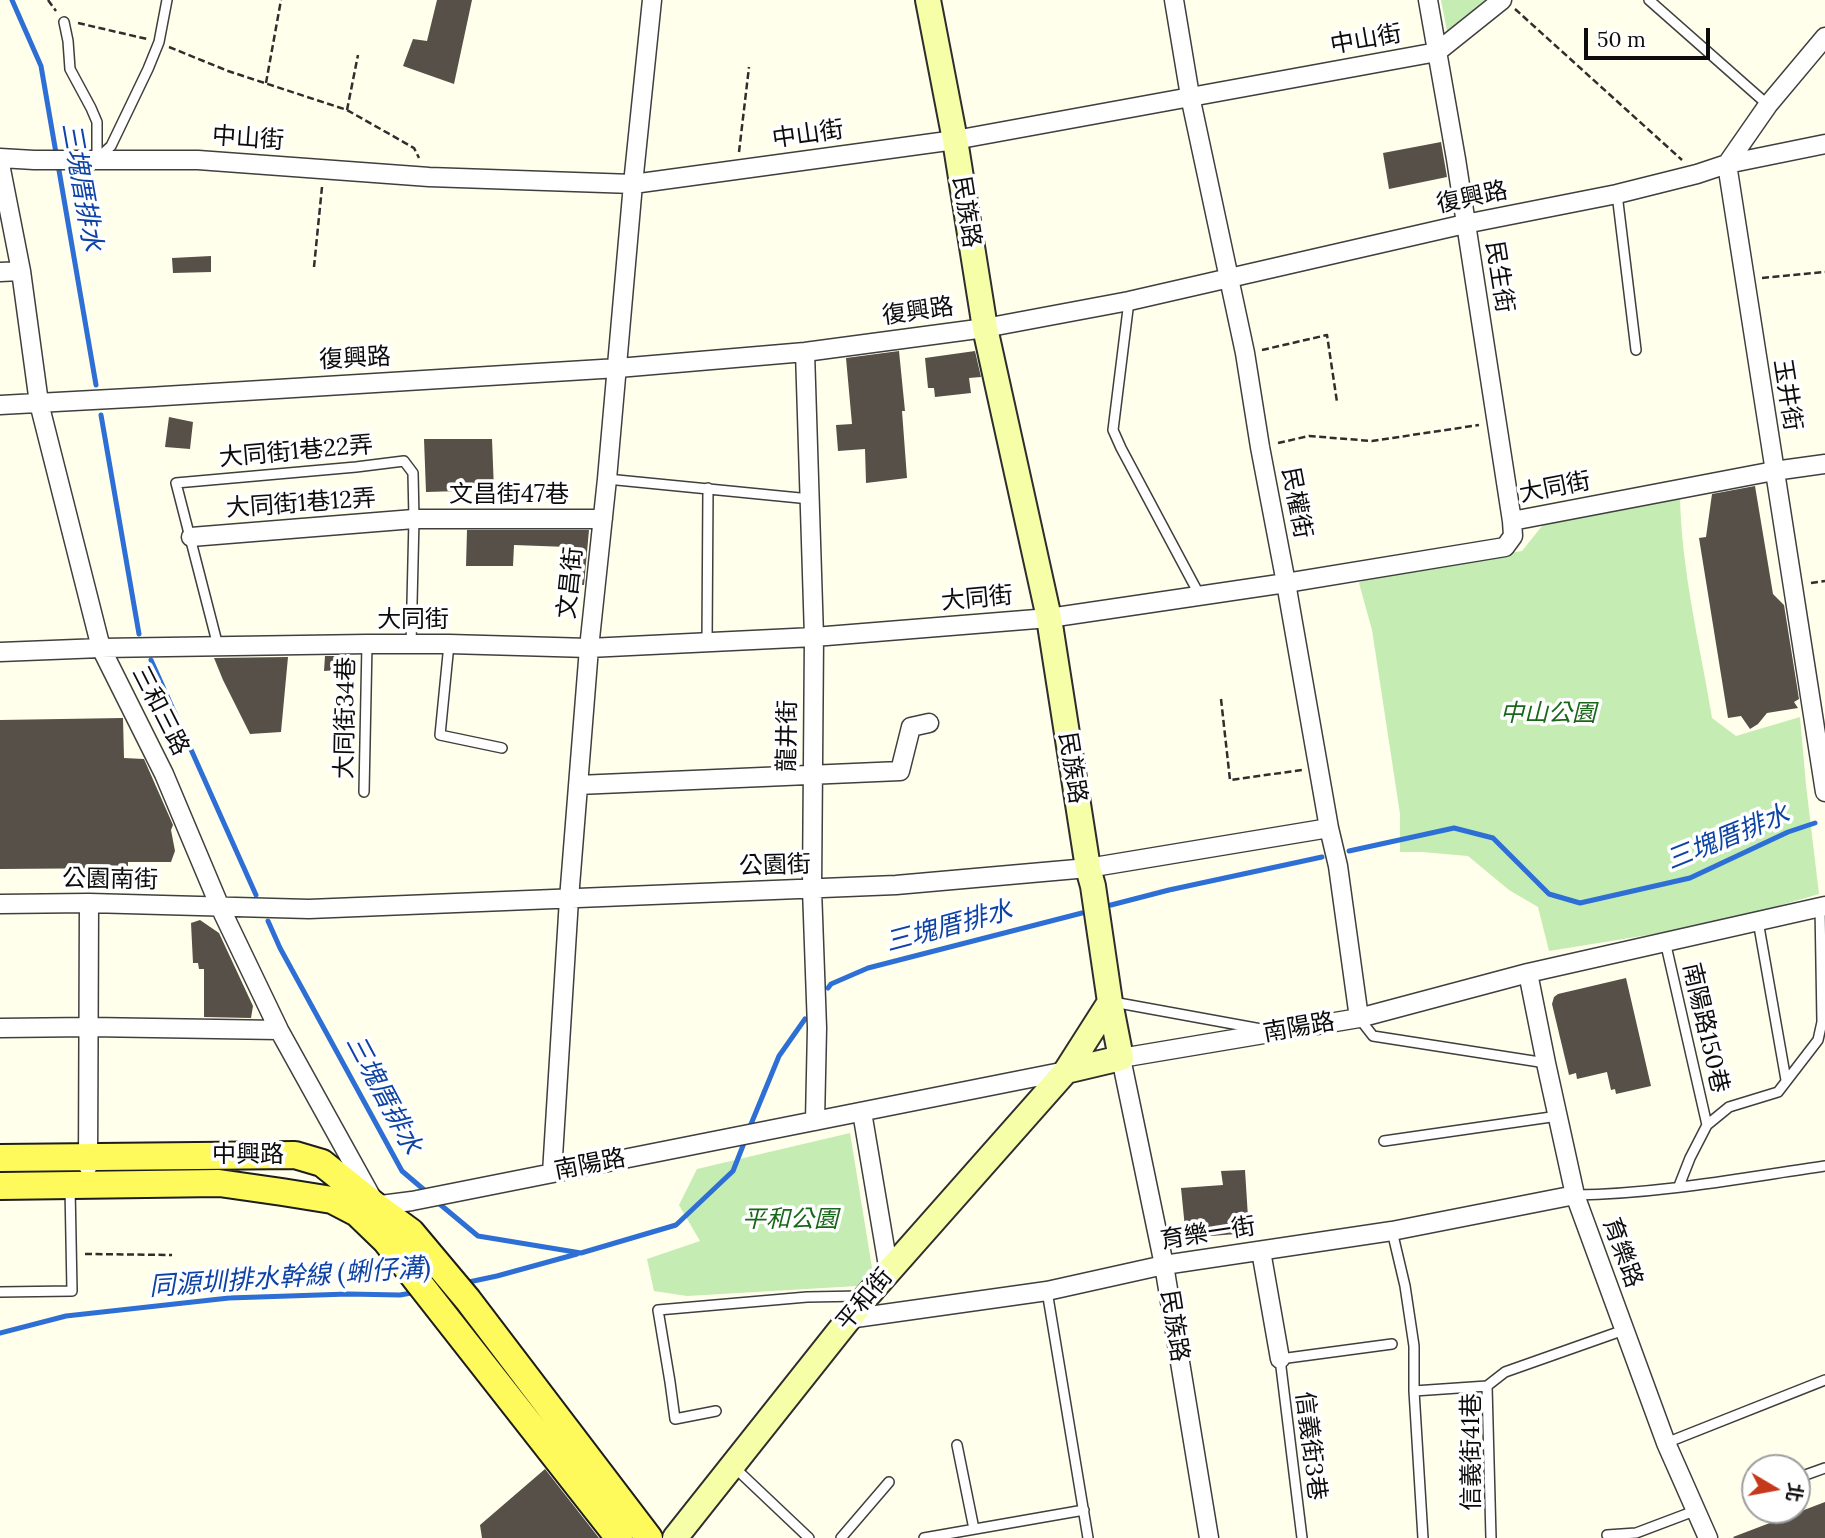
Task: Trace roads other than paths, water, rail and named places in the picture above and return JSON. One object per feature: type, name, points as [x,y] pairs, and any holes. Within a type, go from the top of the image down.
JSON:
[{"type":"main road","name":"民族路","points":[[928,0],[955,140],[985,328],[1049,618],[1121,1058]]},
{"type":"main road","name":"平和街","points":[[675,1538],[867,1296],[1066,1071],[1110,1002]]},
{"type":"main road","name":"南陽路","points":[[1066,1071],[1121,1058]]},
{"type":"main road","points":[[219,1154],[219,1183]]},
{"type":"main road","name":"中興路","points":[[0,1158],[295,1155],[322,1163],[411,1232],[455,1284],[637,1534]]},
{"type":"main road","name":"中興路","points":[[0,1185],[219,1183],[332,1200],[357,1213],[386,1241],[425,1291],[637,1534]]},
{"type":"street","name":"文昌街","points":[[552,1173],[569,899],[589,648],[652,0]]},
{"type":"street","name":"民權街","points":[[1174,0],[1190,96],[1245,353],[1338,866],[1359,1018]]},
{"type":"street","name":"民生街","points":[[1429,0],[1512,521]]},
{"type":"street","name":"中山街","points":[[0,158],[198,160],[429,177],[633,184],[955,140],[1437,52],[1508,5]]},
{"type":"street","points":[[1727,164],[1768,105],[1825,37]]},
{"type":"street","name":"復興路","points":[[0,405],[618,368],[805,352],[985,328],[1129,300],[1465,224],[1616,194],[1727,164],[1825,144]]},
{"type":"street","name":"三和三路","points":[[0,164],[21,271],[40,403],[101,648],[164,774],[220,907],[279,1030],[377,1207],[386,1241]]},
{"type":"street","name":"玉井街","points":[[1727,164],[1824,781]]},
{"type":"street","points":[[0,272],[21,271]]},
{"type":"street","name":"龍井街","points":[[805,352],[814,637],[812,889],[817,1028],[816,1121]]},
{"type":"street","name":"大同街","points":[[0,652],[367,644],[589,648],[814,637],[1049,618],[1505,547],[1513,536],[1512,521],[1774,471],[1825,464]]},
{"type":"street","name":"文昌街47巷","points":[[414,519],[603,519]]},
{"type":"street","name":"大同街1巷12弄","points":[[191,537],[414,519]]},
{"type":"street","points":[[578,785],[900,771],[911,727],[929,723]]},
{"type":"street","name":"公園街","points":[[220,907],[309,909],[896,885],[1088,869],[1329,828]]},
{"type":"street","points":[[80,1186],[87,1158],[89,903]]},
{"type":"street","name":"公園南街","points":[[0,904],[89,903],[220,907]]},
{"type":"street","name":"南陽路","points":[[1121,1058],[1359,1018],[1528,973],[1823,906]]},
{"type":"street","name":"育樂路","points":[[1528,973],[1575,1195],[1666,1443],[1708,1538]]},
{"type":"street","points":[[0,1028],[279,1030]]},
{"type":"street","name":"民族路","points":[[1121,1058],[1164,1265],[1209,1538]]},
{"type":"street","name":"南陽路","points":[[377,1207],[1066,1071]]},
{"type":"street","points":[[862,1112],[889,1272]]},
{"type":"street","name":"育樂一街","points":[[848,1319],[1047,1291],[1164,1265],[1392,1231],[1575,1195]]},
{"type":"street","points":[[332,1200],[377,1207]]},
{"type":"street","points":[[1261,1251],[1280,1359]]},
{"type":"lane","points":[[90,160],[111,146],[159,42],[167,0]]},
{"type":"lane","points":[[1649,0],[1768,105]]},
{"type":"lane","points":[[64,22],[69,69],[97,122],[90,160]]},
{"type":"lane","points":[[1616,194],[1636,350]]},
{"type":"lane","points":[[1129,300],[1113,430],[1200,596]]},
{"type":"lane","name":"大同街1巷22弄","points":[[191,537],[176,483],[404,461],[413,473],[414,519]]},
{"type":"lane","points":[[607,479],[810,499]]},
{"type":"lane","points":[[707,643],[708,488]]},
{"type":"lane","points":[[411,645],[414,519]]},
{"type":"lane","points":[[191,537],[218,646]]},
{"type":"lane","name":"大同街34巷","points":[[364,792],[367,644]]},
{"type":"lane","points":[[449,644],[440,736],[502,748]]},
{"type":"lane","points":[[1679,1186],[1690,1157],[1707,1125],[1729,1107],[1778,1092],[1818,1040],[1824,988],[1823,906]]},
{"type":"lane","points":[[1758,921],[1786,1080]]},
{"type":"lane","name":"南陽路150巷","points":[[1665,941],[1707,1125]]},
{"type":"lane","points":[[1110,1002],[1276,1032]]},
{"type":"lane","points":[[1359,1018],[1373,1036],[1546,1063]]},
{"type":"lane","points":[[1384,1142],[1558,1116]]},
{"type":"lane","points":[[1575,1195],[1604,1195],[1825,1166]]},
{"type":"lane","points":[[0,1292],[72,1291],[71,1254],[80,1186]]},
{"type":"lane","points":[[1392,1231],[1405,1286],[1414,1346],[1414,1391],[1423,1538]]},
{"type":"lane","points":[[1047,1291],[1088,1538]]},
{"type":"lane","points":[[716,1411],[675,1419],[658,1310],[807,1297],[867,1296]]},
{"type":"lane","name":"信義街41巷","points":[[1491,1538],[1487,1385],[1505,1372],[1624,1330]]},
{"type":"lane","points":[[1280,1359],[1392,1344]]},
{"type":"lane","name":"信義街3巷","points":[[1280,1359],[1302,1538]]},
{"type":"lane","points":[[1666,1443],[1825,1380]]},
{"type":"lane","points":[[1414,1391],[1487,1385]]},
{"type":"lane","points":[[957,1445],[974,1529]]},
{"type":"lane","points":[[733,1466],[809,1538]]},
{"type":"lane","points":[[841,1538],[888,1482]]},
{"type":"lane","points":[[924,1538],[1084,1510]]},
{"type":"lane","points":[[1606,1535],[1636,1533],[1697,1510]]},
{"type":"waterway","name":"三塊厝排水","points":[[12,0],[41,66],[96,385]]},
{"type":"waterway","name":"三塊厝排水","points":[[101,415],[139,634]]},
{"type":"waterway","name":"三塊厝排水","points":[[151,660],[256,895]]},
{"type":"waterway","name":"三塊厝排水","points":[[1349,851],[1454,828],[1493,838],[1549,894],[1580,903],[1690,878],[1788,832],[1815,823]]},
{"type":"waterway","name":"三塊厝排水","points":[[1111,905],[1322,857]]},
{"type":"waterway","name":"三塊厝排水","points":[[828,988],[831,984],[868,968],[1082,913]]},
{"type":"waterway","name":"三塊厝排水","points":[[268,921],[280,948],[402,1171],[429,1194]]},
{"type":"waterway","name":"三塊厝排水","points":[[749,1129],[779,1056],[805,1019]]},
{"type":"waterway","name":"三塊厝排水","points":[[436,1201],[478,1236],[581,1253],[676,1225],[733,1171],[746,1138]]},
{"type":"waterway","name":"同源圳排水幹線 (蜊仔溝)","points":[[464,1283],[577,1254]]},
{"type":"waterway","name":"同源圳排水幹線 (蜊仔溝)","points":[[0,1333],[66,1316],[229,1298],[400,1295],[417,1292]]},
{"type":"park label","name":"中山公園","points":[[1548,714]]},
{"type":"park label","name":"平和公園","points":[[790,1220]]}]
